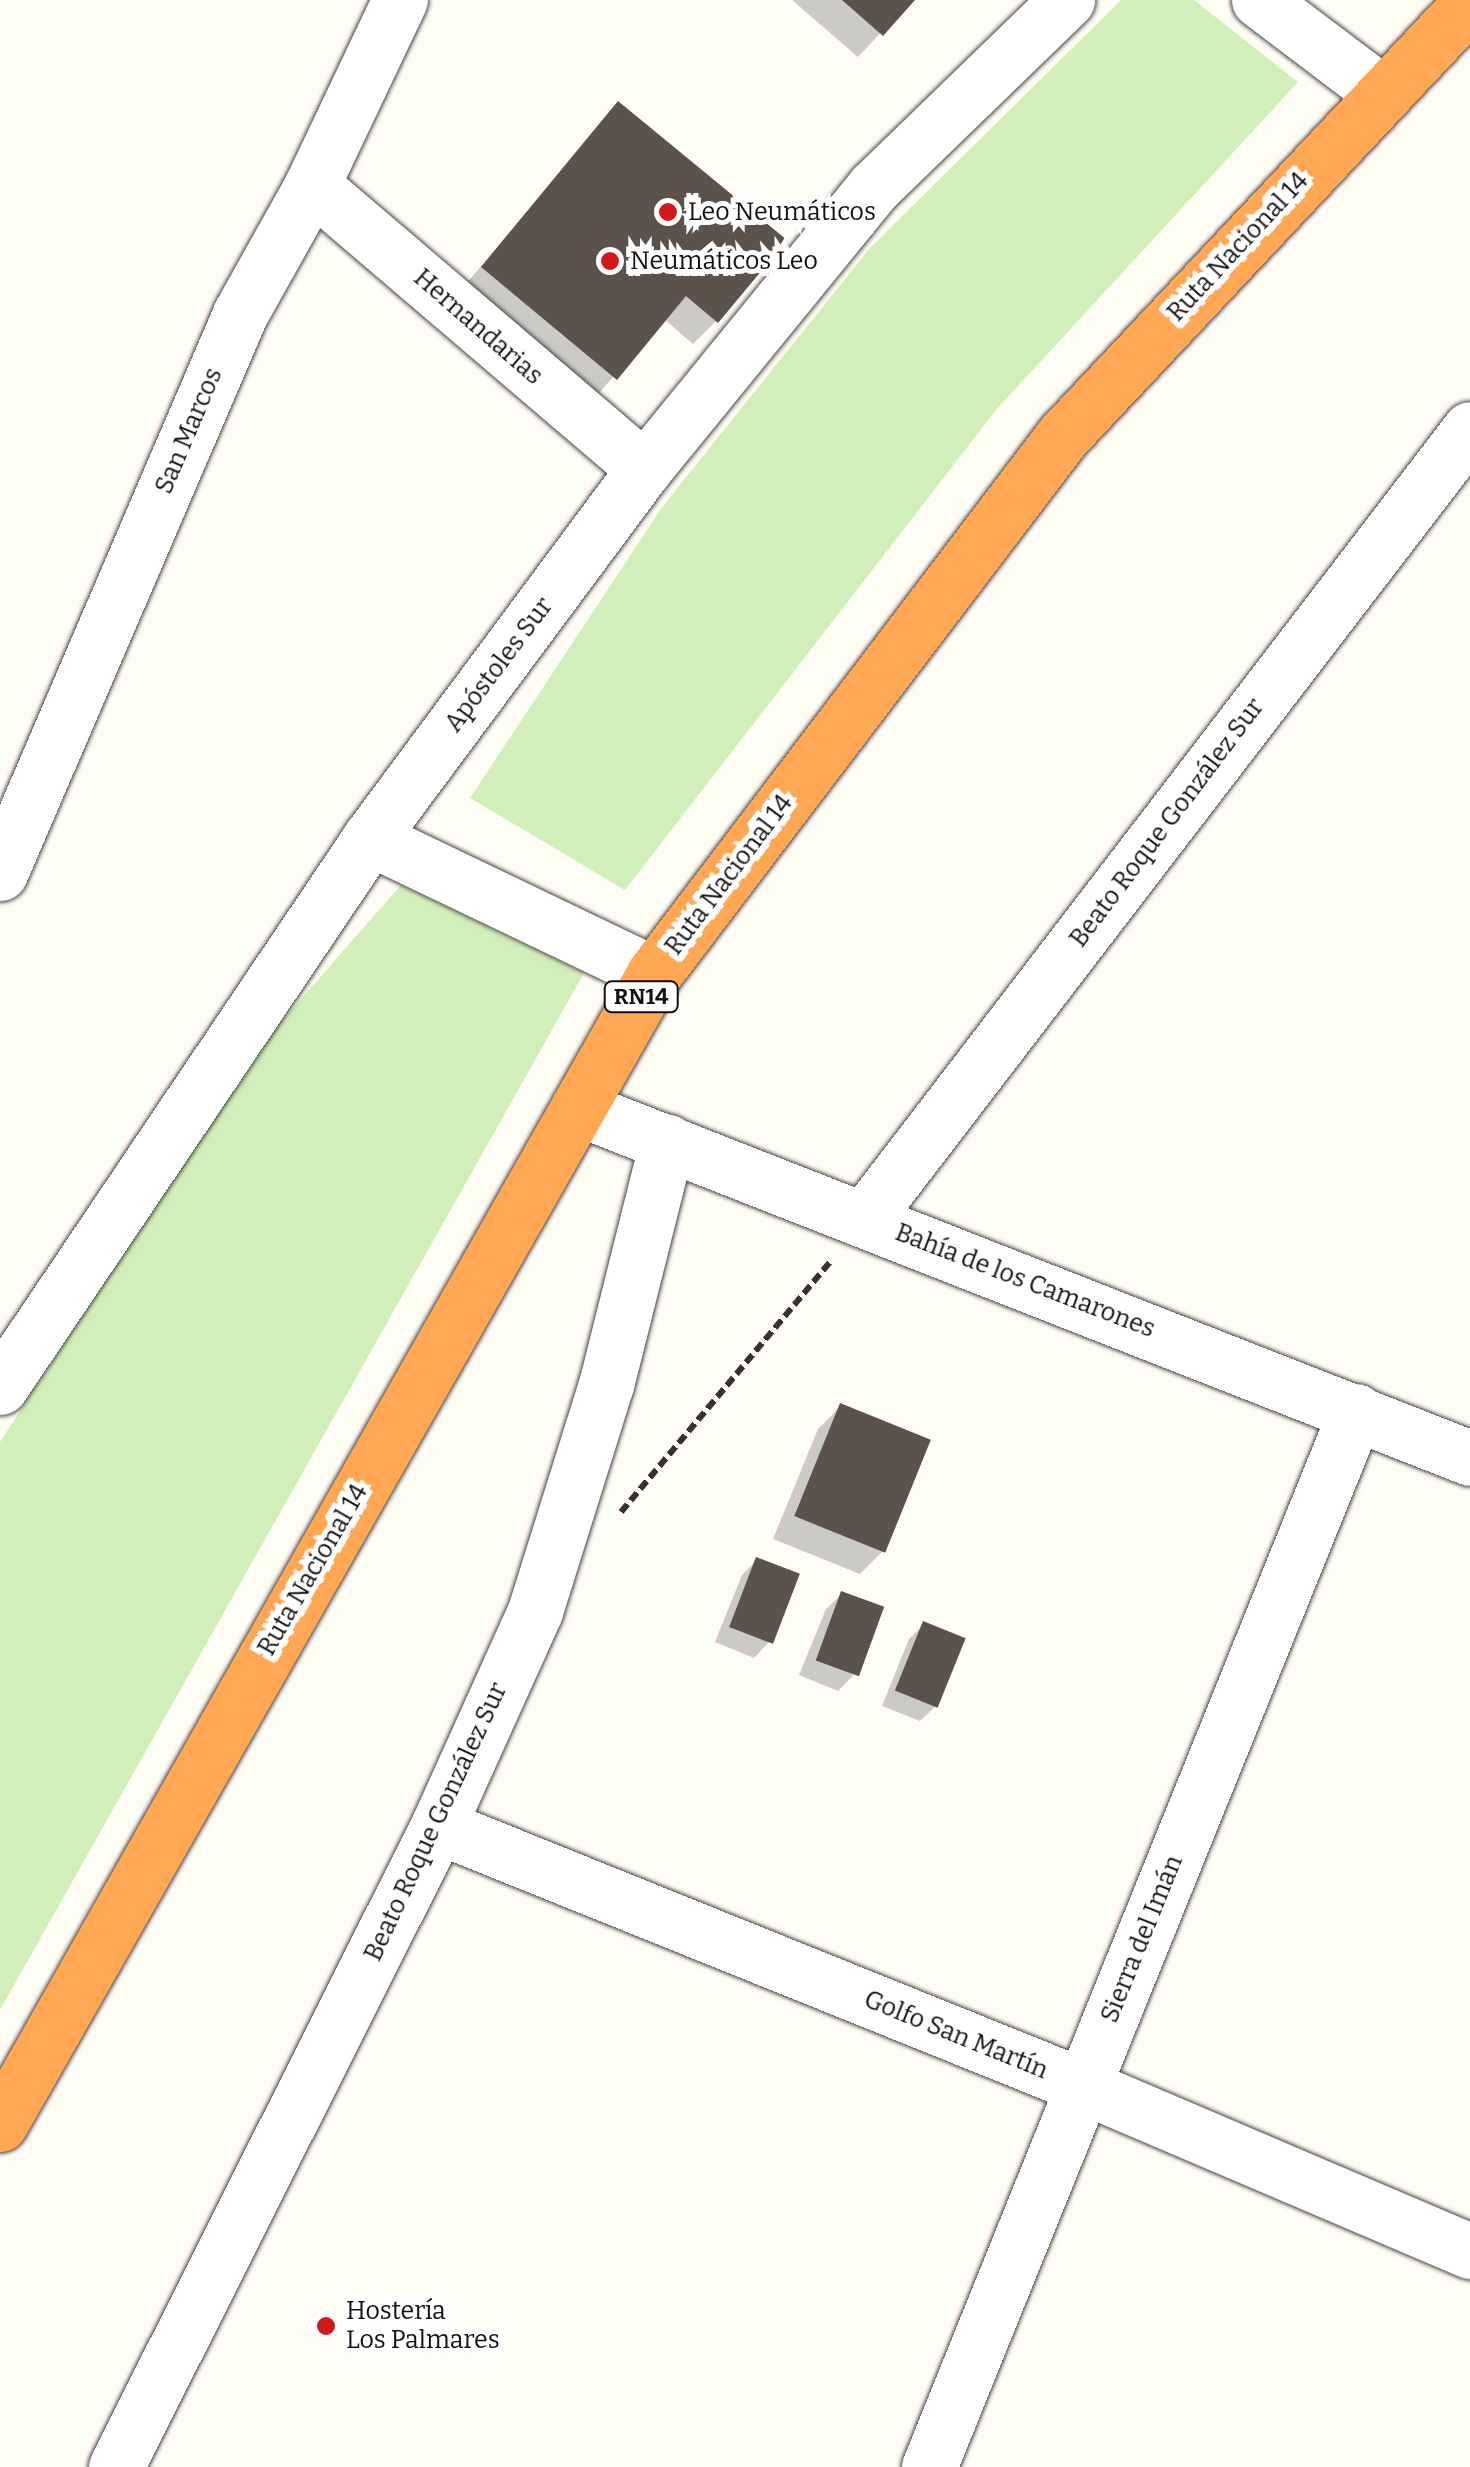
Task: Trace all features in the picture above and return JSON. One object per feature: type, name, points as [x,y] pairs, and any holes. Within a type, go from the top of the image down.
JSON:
[{"type":"highway","name":"Ruta Nacional 14","points":[[0,2124],[654,974],[1062,437],[1470,2]]},
{"type":"street","name":"San Marcos","points":[[0,873],[240,314],[312,185],[400,0]]},
{"type":"street","name":"Apóstoles Sur","points":[[0,1386],[370,838],[644,470],[874,186],[1067,0]]},
{"type":"street","points":[[1260,0],[1382,92]]},
{"type":"street","name":"Hernandarias","points":[[312,185],[644,470]]},
{"type":"street","name":"Beato Roque González Sur","points":[[864,1218],[1467,438]]},
{"type":"street","points":[[370,838],[654,974]]},
{"type":"street","name":"Bahía de los Camarones","points":[[578,1108],[1470,1458]]},
{"type":"street","name":"Beato Roque González Sur","points":[[116,2467],[438,1826],[535,1611],[606,1385],[667,1142]]},
{"type":"street","name":"Sierra del Imán","points":[[929,2467],[1356,1411]]},
{"type":"street","name":"Golfo San Martín","points":[[438,1826],[1083,2086],[1470,2252]]},
{"type":"path","points":[[613,1520],[864,1218]]},
{"type":"green space","points":[[1121,0],[1194,0],[1298,82],[996,410],[625,890],[470,798],[663,506],[870,248]]},
{"type":"green space","points":[[401,885],[584,973],[0,2010],[0,1442],[251,1056]]},
{"type":"building","points":[[842,0],[915,0],[883,36]]},
{"type":"building","points":[[618,101],[787,240],[718,323],[686,296],[617,380],[481,267]]},
{"type":"building","points":[[840,1403],[931,1440],[885,1553],[794,1516]]},
{"type":"building","points":[[756,1557],[800,1574],[773,1644],[729,1627]]},
{"type":"building","points":[[841,1591],[884,1607],[859,1676],[816,1661]]},
{"type":"building","points":[[923,1621],[966,1638],[938,1708],[895,1691]]},
{"type":"place","name":"Leo Neumáticos","points":[[668,212]]},
{"type":"place","name":"Neumáticos Leo","points":[[610,261]]},
{"type":"place","name":"Hostería Los Palmares","points":[[326,2326]]}]
